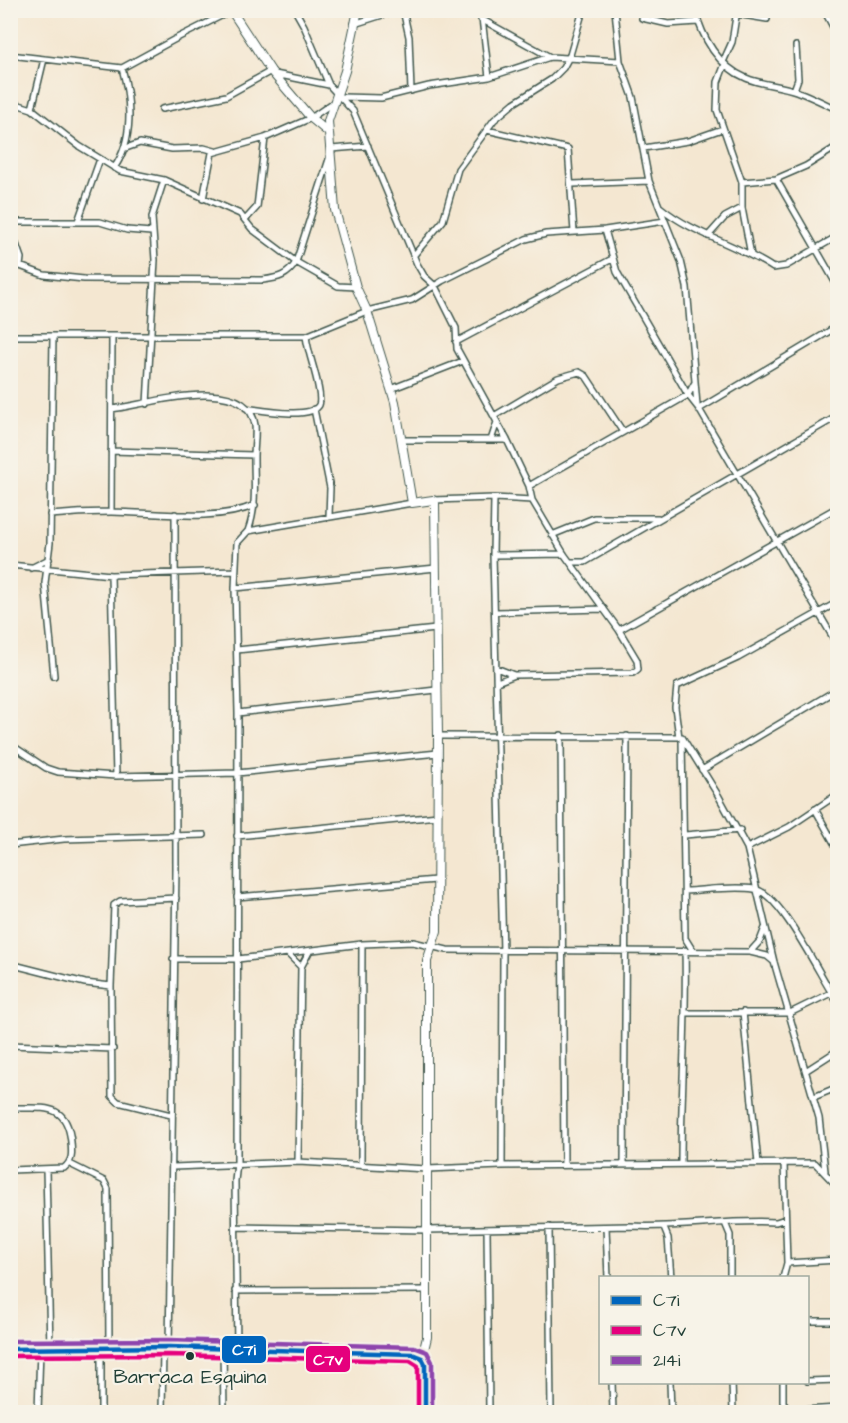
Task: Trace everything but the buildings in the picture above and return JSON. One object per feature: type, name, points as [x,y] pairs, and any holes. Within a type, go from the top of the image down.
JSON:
[{"type":"street","points":[[295,10],[329,85],[337,98],[352,111],[381,182],[424,276],[435,286],[456,328],[456,342],[463,361],[507,440],[529,486],[532,500],[564,554],[619,630],[637,660],[636,672],[515,675],[496,682]]},
{"type":"street","points":[[358,10],[345,71],[328,121],[335,210],[356,287],[367,311],[391,389],[403,440],[412,503]]},
{"type":"street","points":[[354,24],[398,10]]},
{"type":"street","points":[[403,10],[409,37],[411,91]]},
{"type":"street","points":[[481,10],[489,78]]},
{"type":"street","points":[[414,255],[443,221],[458,169],[487,129],[500,113],[552,79],[567,59],[583,10]]},
{"type":"street","points":[[615,10],[620,61],[633,97],[649,181],[681,261],[687,287],[698,408]]},
{"type":"street","points":[[695,10],[705,38],[724,63],[745,78],[794,90],[837,110]]},
{"type":"street","points":[[824,10],[837,36]]},
{"type":"street","points":[[10,55],[122,68],[178,36],[232,11],[272,73],[311,118],[329,133]]},
{"type":"street","points":[[751,255],[742,208],[742,182],[722,129],[716,96],[732,42],[737,12],[767,19]]},
{"type":"street","points":[[642,18],[668,24],[698,22]]},
{"type":"street","points":[[481,19],[550,57],[620,61]]},
{"type":"street","points":[[794,90],[798,79],[796,46]]},
{"type":"street","points":[[126,148],[140,143],[172,149],[204,148],[215,151],[265,138],[311,118],[337,98],[381,98],[489,78],[550,57]]},
{"type":"street","points":[[32,109],[44,59]]},
{"type":"street","points":[[114,168],[126,148],[129,94],[122,68]]},
{"type":"street","points":[[162,109],[226,96],[272,73],[329,85]]},
{"type":"street","points":[[10,102],[32,109],[79,146],[114,168],[164,180],[203,199],[227,207],[246,219],[252,229],[296,262],[338,286],[356,287]]},
{"type":"street","points":[[487,129],[566,148],[570,153],[573,184],[574,232]]},
{"type":"street","points":[[644,148],[688,141],[722,129]]},
{"type":"street","points":[[246,219],[257,207],[265,138]]},
{"type":"street","points":[[331,150],[368,146]]},
{"type":"street","points":[[742,182],[776,178],[806,165],[837,146]]},
{"type":"street","points":[[10,268],[20,266],[44,275],[84,279],[263,280],[281,277],[292,270],[296,262],[331,150]]},
{"type":"street","points":[[203,199],[208,162],[215,151]]},
{"type":"street","points":[[78,221],[100,159]]},
{"type":"street","points":[[776,178],[837,287]]},
{"type":"street","points":[[147,404],[154,278],[151,231],[153,210],[164,180]]},
{"type":"street","points":[[573,184],[649,181]]},
{"type":"street","points":[[657,204],[674,219],[751,255],[773,268],[778,268],[837,236]]},
{"type":"street","points":[[708,236],[725,217],[742,208]]},
{"type":"street","points":[[10,336],[306,336],[367,311],[412,300],[517,243],[546,234],[605,230],[674,219]]},
{"type":"street","points":[[20,266],[21,258],[10,225],[78,221],[104,222],[127,230],[151,231]]},
{"type":"street","points":[[605,230],[612,259],[636,309],[687,395],[698,408],[837,646]]},
{"type":"street","points":[[456,342],[612,259]]},
{"type":"street","points":[[698,408],[837,326]]},
{"type":"street","points":[[53,336],[47,570],[49,643],[54,676]]},
{"type":"street","points":[[111,512],[112,336]]},
{"type":"street","points":[[112,409],[180,396],[218,395],[246,408],[288,413],[314,409],[320,402],[306,336]]},
{"type":"street","points":[[391,389],[463,361]]},
{"type":"street","points":[[491,440],[495,419],[558,378],[579,372],[586,376],[622,432]]},
{"type":"street","points":[[529,486],[687,395],[694,382]]},
{"type":"street","points":[[237,1350],[235,1227],[238,713],[235,571],[237,543],[248,531],[255,505],[255,425],[246,408]]},
{"type":"street","points":[[314,409],[330,488],[329,516]]},
{"type":"street","points":[[570,562],[585,562],[837,416]]},
{"type":"street","points":[[403,440],[507,440]]},
{"type":"street","points":[[111,451],[254,455]]},
{"type":"street","points":[[248,531],[433,500],[494,498],[532,500]]},
{"type":"street","points":[[494,498],[493,555],[503,952],[502,1166]]},
{"type":"street","points":[[422,1359],[427,1337],[427,961],[436,931],[438,816],[436,568],[433,500]]},
{"type":"street","points":[[50,515],[111,512],[175,514],[235,512],[255,505]]},
{"type":"street","points":[[619,630],[837,507]]},
{"type":"street","points":[[162,1413],[173,1167],[171,1115],[176,898],[174,835],[177,574],[175,514]]},
{"type":"street","points":[[552,535],[594,518],[660,518]]},
{"type":"street","points":[[493,555],[564,554]]},
{"type":"street","points":[[31,568],[49,559]]},
{"type":"street","points":[[580,576],[585,562]]},
{"type":"street","points":[[10,565],[111,574],[235,571]]},
{"type":"street","points":[[235,588],[436,568]]},
{"type":"street","points":[[111,574],[116,776]]},
{"type":"street","points":[[677,950],[684,938],[685,835],[680,737],[675,707],[677,686],[738,658],[837,602]]},
{"type":"street","points":[[496,612],[604,609]]},
{"type":"street","points":[[237,650],[436,629]]},
{"type":"street","points":[[496,668],[515,675]]},
{"type":"street","points":[[702,770],[837,689]]},
{"type":"street","points":[[238,713],[436,690]]},
{"type":"street","points":[[561,735],[564,1165]]},
{"type":"street","points":[[438,736],[680,737]]},
{"type":"street","points":[[624,1165],[627,736]]},
{"type":"street","points":[[680,737],[740,831],[747,848],[774,962],[814,1097],[825,1171]]},
{"type":"street","points":[[10,744],[46,768],[58,772],[116,776],[237,773],[438,753]]},
{"type":"street","points":[[747,848],[837,794]]},
{"type":"street","points":[[815,809],[837,850]]},
{"type":"street","points":[[237,836],[438,816]]},
{"type":"street","points":[[685,835],[740,831]]},
{"type":"street","points":[[10,845],[64,839],[204,835]]},
{"type":"street","points":[[237,897],[436,880]]},
{"type":"street","points":[[685,891],[756,889],[770,896],[778,904],[837,1003]]},
{"type":"street","points":[[171,1115],[114,1099],[111,1092],[113,1049],[111,986],[114,905],[120,901],[176,898]]},
{"type":"street","points":[[750,952],[760,941],[765,928]]},
{"type":"street","points":[[684,938],[693,951]]},
{"type":"street","points":[[174,959],[238,959],[362,944],[413,942],[447,951],[750,952],[767,956],[774,962]]},
{"type":"street","points":[[361,1166],[362,944]]},
{"type":"street","points":[[681,1164],[681,1088],[686,1013],[685,951]]},
{"type":"street","points":[[298,1162],[301,967],[309,952]]},
{"type":"street","points":[[288,954],[301,967]]},
{"type":"street","points":[[10,964],[85,983],[111,986]]},
{"type":"street","points":[[686,1013],[790,1013],[831,993]]},
{"type":"street","points":[[743,1012],[758,1162]]},
{"type":"street","points":[[10,1045],[113,1049]]},
{"type":"street","points":[[807,1070],[837,1050]]},
{"type":"street","points":[[814,1097],[837,1087]]},
{"type":"street","points":[[10,1108],[51,1109],[62,1114],[69,1128],[72,1154],[70,1164],[64,1168],[10,1170]]},
{"type":"street","points":[[815,1163],[823,1155]]},
{"type":"street","points":[[173,1167],[298,1162],[427,1169],[564,1165],[815,1163],[835,1179],[837,1187]]},
{"type":"street","points":[[784,1163],[787,1263],[784,1276]]},
{"type":"street","points":[[70,1164],[102,1179],[108,1189],[105,1347],[101,1413]]},
{"type":"street","points":[[46,1169],[50,1348]]},
{"type":"street","points":[[235,1227],[427,1230],[549,1227],[664,1228],[776,1222],[785,1219]]},
{"type":"street","points":[[776,1222],[785,1229]]},
{"type":"street","points":[[725,1223],[730,1235]]},
{"type":"street","points":[[730,1276],[730,1235],[735,1223]]},
{"type":"street","points":[[549,1227],[550,1411]]},
{"type":"street","points":[[606,1227],[608,1276]]},
{"type":"street","points":[[668,1238],[673,1227]]},
{"type":"street","points":[[664,1228],[668,1238],[671,1276]]},
{"type":"street","points":[[488,1229],[489,1413]]},
{"type":"street","points":[[787,1263],[837,1260]]},
{"type":"street","points":[[235,1291],[426,1290]]},
{"type":"street","points":[[809,1321],[837,1321]]},
{"type":"street","points":[[10,1350],[166,1347],[406,1353],[422,1359],[425,1364],[425,1413]]},
{"type":"street","points":[[38,1413],[40,1349]]},
{"type":"street","points":[[223,1350],[224,1413]]},
{"type":"street","points":[[809,1381],[837,1380]]},
{"type":"street","points":[[612,1384],[613,1413]]},
{"type":"street","points":[[670,1384],[672,1413]]},
{"type":"street","points":[[732,1384],[733,1413]]},
{"type":"street","points":[[774,1412],[783,1402],[785,1384]]},
{"type":"street","points":[[783,1402],[794,1412]]},
{"type":"street","points":[[774,1412],[807,1412],[837,1408]]},
{"type":"transit line","name":"214i","points":[[10,1341],[169,1340],[414,1347],[427,1352],[432,1362],[432,1412]]},
{"type":"transit line","name":"C7i","points":[[10,1349],[169,1347],[412,1354],[422,1358],[425,1364],[425,1412]]},
{"type":"transit line","name":"C7v","points":[[10,1356],[169,1355],[410,1361],[418,1366],[418,1412]]},
{"type":"place","name":"Barraca Esquina","points":[[190,1356]]}]
